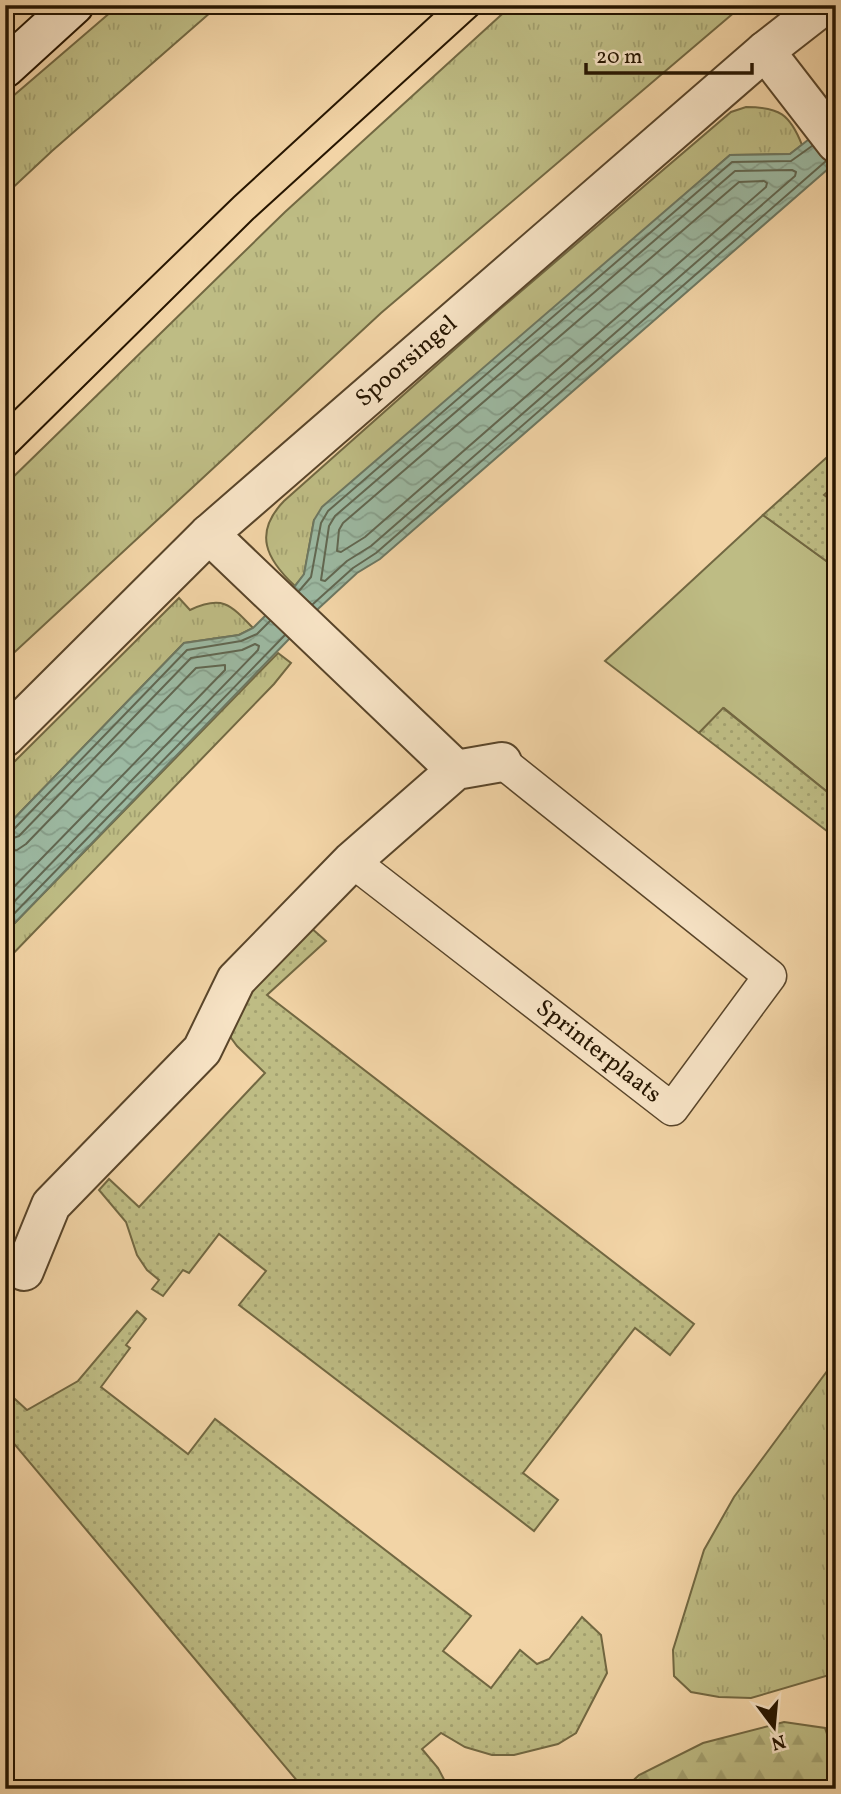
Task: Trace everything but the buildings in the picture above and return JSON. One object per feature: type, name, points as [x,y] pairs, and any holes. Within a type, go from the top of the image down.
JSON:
[{"type":"street","points":[[5,68],[74,5]]},
{"type":"street","name":"Spoorsingel","points":[[5,737],[209,534],[765,51],[824,5]]},
{"type":"street","points":[[765,51],[828,133]]},
{"type":"street","points":[[24,1272],[51,1205],[202,1051],[236,980],[352,862],[456,770],[209,534]]},
{"type":"street","name":"Sprinterplaats","points":[[456,770],[502,762]]},
{"type":"lane","name":"Sprinterplaats","points":[[352,862],[671,1109],[770,976],[502,762]]},
{"type":"green space","points":[[119,5],[219,5],[5,195],[5,103]]},
{"type":"green space","points":[[512,5],[743,5],[381,313],[5,661],[5,485],[285,212]]},
{"type":"green space","points":[[746,107],[782,114],[793,126],[802,145],[790,154],[730,155],[314,520],[304,575],[295,586],[277,566],[267,545],[269,524],[284,501],[499,310],[731,112]]},
{"type":"green space","points":[[836,449],[836,484],[824,495],[836,504],[836,568],[763,515]]},
{"type":"green space","points":[[763,515],[836,568],[836,799],[724,708],[699,733],[605,661]]},
{"type":"green space","points":[[179,598],[190,610],[210,603],[225,604],[253,628],[239,635],[184,643],[5,828],[5,771]]},
{"type":"green space","points":[[278,653],[291,663],[274,684],[5,962],[5,933]]},
{"type":"green space","points":[[723,708],[836,799],[836,838],[699,733]]},
{"type":"green space","points":[[310,927],[326,941],[267,995],[694,1324],[670,1355],[635,1328],[523,1473],[558,1500],[534,1531],[239,1305],[266,1271],[219,1234],[189,1273],[183,1270],[163,1296],[152,1289],[159,1280],[147,1270],[137,1255],[126,1222],[99,1190],[109,1179],[139,1207],[265,1073],[237,1046],[226,1031],[230,1011]]},
{"type":"green space","points":[[137,1311],[146,1319],[126,1345],[130,1348],[101,1387],[188,1454],[215,1419],[471,1616],[443,1651],[491,1688],[520,1650],[537,1664],[549,1659],[582,1617],[601,1635],[607,1673],[576,1733],[558,1744],[514,1755],[492,1755],[465,1747],[441,1733],[422,1749],[438,1768],[449,1789],[304,1789],[5,1433],[5,1390],[27,1410],[78,1381]]},
{"type":"green space","points":[[836,1359],[836,1673],[751,1698],[719,1697],[691,1692],[674,1676],[673,1650],[704,1550],[734,1497]]},
{"type":"green space","points":[[784,1722],[825,1728],[836,1761],[836,1789],[624,1789],[639,1775],[703,1743]]},
{"type":"water","points":[[836,118],[836,162],[380,559],[357,573],[319,608],[5,933],[5,828],[184,643],[239,635],[253,628],[295,586],[304,574],[314,520],[322,507],[730,155],[790,154]]},
{"type":"tram line","points":[[5,419],[234,197],[443,5]]},
{"type":"tram line","points":[[5,464],[253,219],[488,5]]}]
